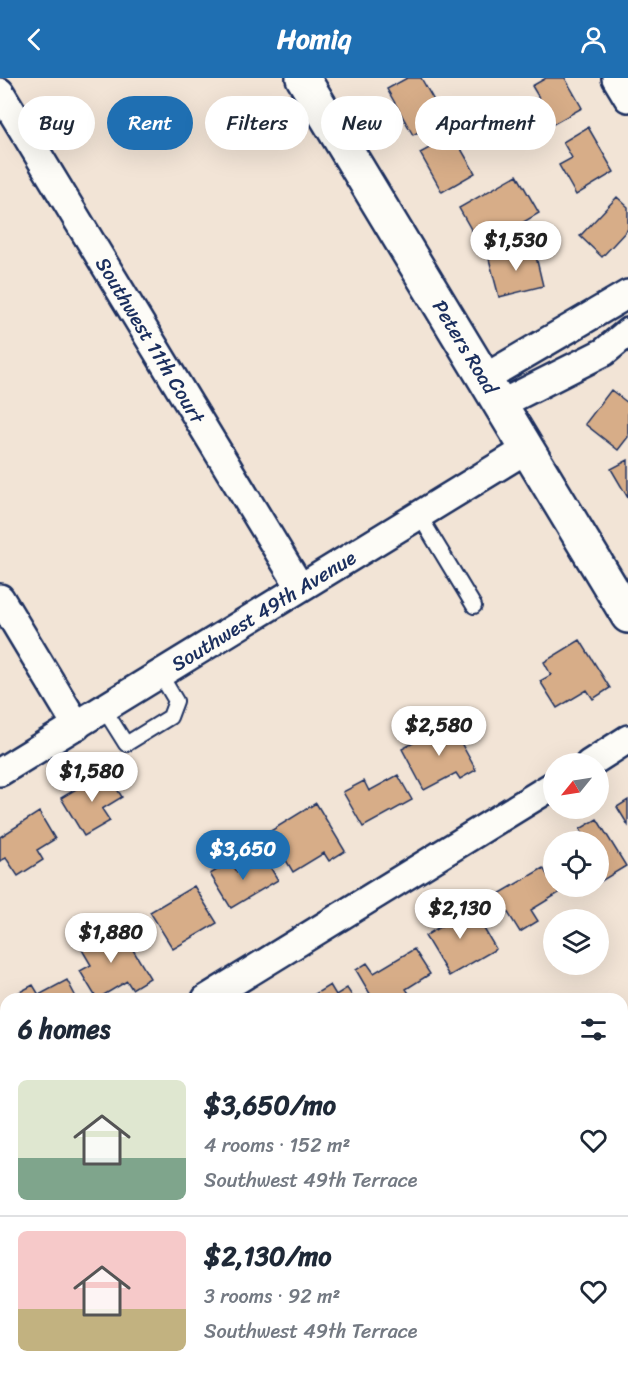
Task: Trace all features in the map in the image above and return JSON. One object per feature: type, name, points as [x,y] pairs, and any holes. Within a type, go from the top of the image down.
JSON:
[{"type":"main road","name":"Peters Road","points":[[303,78],[628,616]]},
{"type":"street","points":[[616,78],[628,98]]},
{"type":"street","name":"Southwest 11th Court","points":[[0,92],[300,587]]},
{"type":"street","points":[[491,392],[628,294]]},
{"type":"street","points":[[491,392],[604,352],[628,332]]},
{"type":"street","name":"Southwest 49th Avenue","points":[[0,772],[527,449]]},
{"type":"street","points":[[0,598],[77,726]]},
{"type":"street","points":[[606,753],[628,739]]},
{"type":"street","points":[[216,993],[543,792]]},
{"type":"lane","points":[[420,515],[474,606]]},
{"type":"lane","points":[[104,709],[126,744],[170,717],[176,701],[160,674]]},
{"type":"building","points":[[407,78],[421,78],[431,96],[415,96],[415,134],[413,135],[403,117],[403,96],[391,96],[387,89]]},
{"type":"building","points":[[546,78],[565,78],[582,108],[556,123],[556,96],[538,96],[532,86]]},
{"type":"building","points":[[588,127],[614,172],[576,195],[559,165],[572,158],[563,142]]},
{"type":"building","points":[[426,150],[462,150],[475,173],[442,192],[420,153]]},
{"type":"building","points":[[517,175],[539,213],[481,247],[459,208]]},
{"type":"building","points":[[617,197],[628,207],[628,229],[602,257],[580,236]]},
{"type":"building","points":[[534,248],[543,286],[499,297],[489,259]]},
{"type":"building","points":[[611,390],[628,403],[628,437],[618,450],[585,424]]},
{"type":"building","points":[[628,460],[628,498],[611,469]]},
{"type":"building","points":[[580,640],[610,688],[593,699],[587,690],[557,708],[540,681],[551,675],[544,662]]},
{"type":"building","points":[[450,723],[476,770],[460,779],[456,773],[424,790],[402,749]]},
{"type":"building","points":[[106,771],[122,797],[102,809],[110,821],[84,836],[61,798]]},
{"type":"building","points":[[398,775],[412,800],[363,827],[343,792],[364,781],[369,791]]},
{"type":"building","points":[[628,800],[628,825],[617,807]]},
{"type":"building","points":[[316,803],[345,851],[329,861],[324,853],[293,872],[269,832]]},
{"type":"building","points":[[39,812],[55,839],[37,850],[43,860],[18,876],[6,858],[0,861],[0,837]]},
{"type":"building","points":[[597,819],[604,831],[581,831],[580,829]]},
{"type":"building","points":[[609,838],[626,866],[609,876]]},
{"type":"building","points":[[264,857],[278,880],[231,908],[210,874],[231,862],[237,872]]},
{"type":"building","points":[[543,868],[543,897],[552,897],[531,910],[538,921],[520,932],[497,895]]},
{"type":"building","points":[[194,886],[217,923],[173,949],[150,912]]},
{"type":"building","points":[[467,900],[496,949],[449,976],[425,936],[454,918],[449,911]]},
{"type":"building","points":[[121,930],[150,978],[132,989],[127,981],[107,993],[93,993],[80,971],[91,965],[78,943],[95,932],[101,942]]},
{"type":"building","points":[[414,949],[430,974],[406,989],[409,993],[369,993],[356,970],[367,963],[374,973]]},
{"type":"building","points":[[67,980],[74,993],[43,993]]},
{"type":"building","points":[[33,985],[38,993],[18,993]]},
{"type":"building","points":[[330,985],[335,993],[317,993]]},
{"type":"building","points":[[347,988],[350,993],[339,993]]}]
